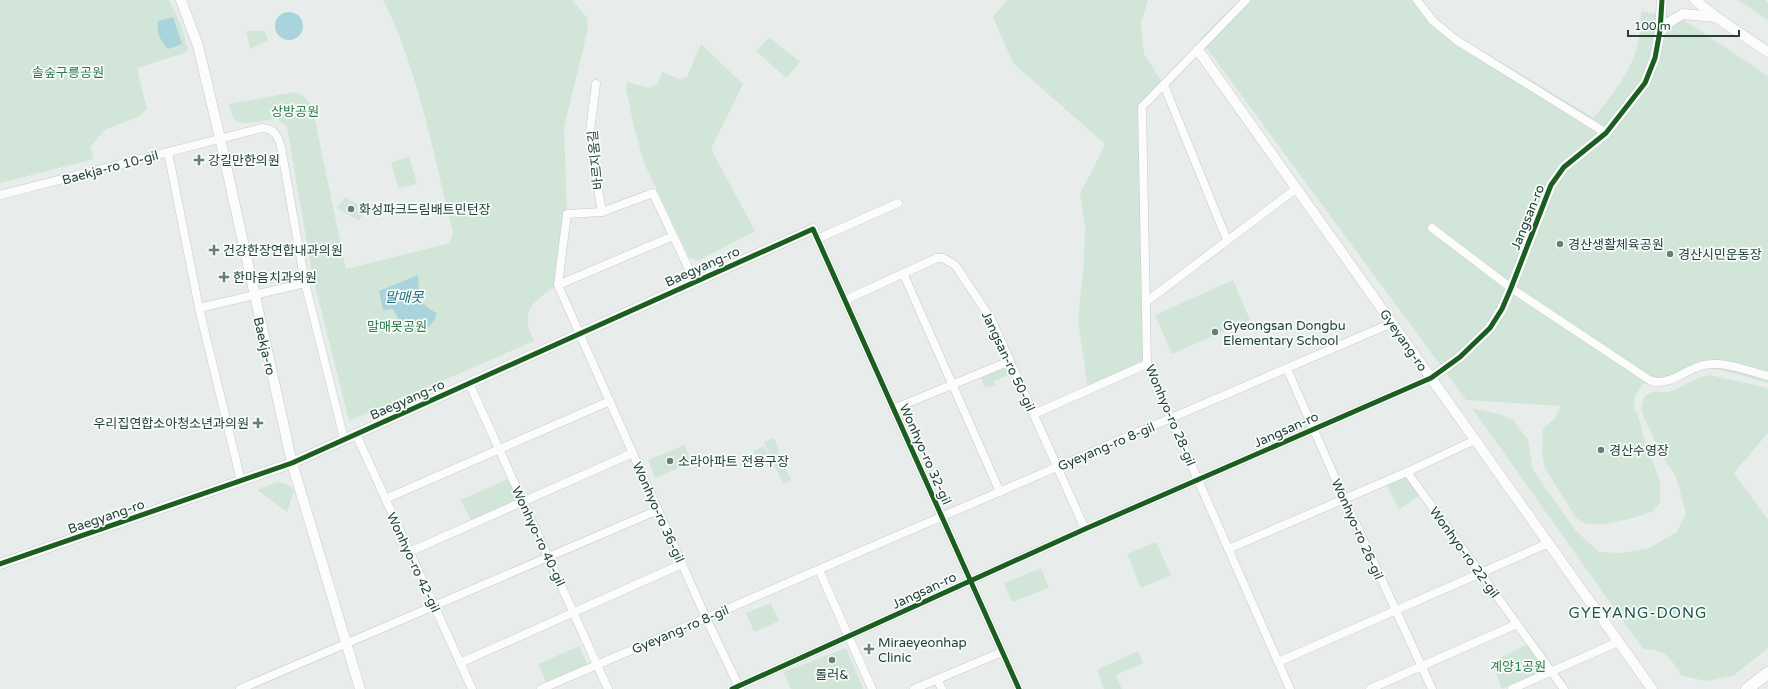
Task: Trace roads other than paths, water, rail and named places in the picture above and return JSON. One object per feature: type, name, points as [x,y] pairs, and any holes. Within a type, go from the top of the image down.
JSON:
[{"type":"main road","points":[[1747,689],[1768,673]]},
{"type":"street","name":"Baekja-ro","points":[[181,0],[198,46],[220,138],[292,463],[360,689]]},
{"type":"street","name":"Wonhyo-ro 28-gil","points":[[1246,0],[1142,107],[1147,364],[1290,689]]},
{"type":"street","points":[[1417,0],[1433,21],[1456,40],[1606,133]]},
{"type":"street","name":"Jangsan-ro","points":[[737,688],[970,580],[1199,480],[1313,428],[1431,378],[1460,357],[1490,328],[1502,309],[1551,185],[1564,167],[1606,133],[1645,82],[1655,58],[1660,31],[1662,0]]},
{"type":"street","points":[[1695,0],[1716,17],[1768,52]]},
{"type":"street","points":[[1660,31],[1671,20],[1683,14],[1716,17]]},
{"type":"street","name":"Gyeyang-ro","points":[[1198,50],[1652,689]]},
{"type":"street","name":"바르지움길","points":[[596,84],[590,131],[602,212]]},
{"type":"street","points":[[1164,85],[1228,240]]},
{"type":"street","name":"Baekja-ro 10-gil","points":[[0,194],[220,138],[262,128],[269,128],[279,137],[305,282],[344,439]]},
{"type":"street","points":[[168,152],[199,308],[241,481]]},
{"type":"street","points":[[1146,302],[1296,188]]},
{"type":"street","points":[[558,285],[567,214],[602,212],[653,193],[694,282]]},
{"type":"street","points":[[817,239],[898,203]]},
{"type":"street","points":[[1432,228],[1511,288],[1651,381],[1666,382],[1694,368],[1717,364],[1768,376]]},
{"type":"street","name":"Wonhyo-ro 32-gil","points":[[813,229],[1019,689]]},
{"type":"street","name":"Baegyang-ro","points":[[0,564],[292,463],[813,229]]},
{"type":"street","points":[[558,285],[673,236]]},
{"type":"street","name":"Jangsan-ro 50-gil","points":[[845,300],[937,258],[949,260],[955,265],[991,319],[1085,529]]},
{"type":"street","points":[[903,273],[1000,492]]},
{"type":"street","points":[[199,308],[305,282]]},
{"type":"street","name":"Wonhyo-ro 36-gil","points":[[558,285],[737,688]]},
{"type":"street","name":"Gyeyang-ro 8-gil","points":[[541,689],[1392,323]]},
{"type":"street","points":[[894,409],[1010,361]]},
{"type":"street","points":[[1034,414],[1147,364]]},
{"type":"street","name":"Wonhyo-ro 26-gil","points":[[1287,369],[1344,498],[1432,689]]},
{"type":"street","name":"Wonhyo-ro 40-gil","points":[[469,383],[608,689]]},
{"type":"street","points":[[385,499],[610,401]]},
{"type":"street","name":"Wonhyo-ro 42-gil","points":[[356,434],[472,689]]},
{"type":"street","points":[[1228,548],[1407,472],[1475,440]]},
{"type":"street","points":[[409,552],[633,453]]},
{"type":"street","name":"Wonhyo-ro 22-gil","points":[[1407,472],[1564,689]]},
{"type":"street","points":[[240,689],[658,510]]},
{"type":"street","points":[[1278,662],[1549,543]]},
{"type":"street","points":[[460,663],[573,611],[682,564]]},
{"type":"street","points":[[819,570],[872,689]]},
{"type":"street","points":[[1370,689],[1516,624]]},
{"type":"street","points":[[1512,689],[1618,642]]},
{"type":"street","points":[[914,689],[1002,652]]},
{"type":"street","points":[[937,679],[942,689]]},
{"type":"water","points":[[289,12],[299,16],[303,26],[299,36],[289,40],[279,36],[275,26],[279,16]]},
{"type":"water","points":[[173,17],[182,44],[168,49],[159,36],[158,21]]},
{"type":"water","name":"말매못","points":[[418,275],[420,293],[423,302],[431,310],[437,313],[430,326],[416,332],[402,326],[393,309],[383,310],[379,291]]},
{"type":"place","name":"강길만한의원","points":[[199,160]]},
{"type":"place","name":"화성파크드림배트민턴장","points":[[351,209]]},
{"type":"place","name":"경산생활체육공원","points":[[1560,244]]},
{"type":"place","name":"건강한장연합내과의원","points":[[214,250]]},
{"type":"place","name":"경산시민운동장","points":[[1670,254]]},
{"type":"place","name":"한마음치과의원","points":[[224,277]]},
{"type":"place","name":"Gyeongsan Dongbu Elementary School","points":[[1215,332]]},
{"type":"place","name":"우리집연합소아청소년과의원","points":[[258,423]]},
{"type":"place","name":"경산수영장","points":[[1601,450]]},
{"type":"place","name":"소라아파트 전용구장","points":[[670,461]]},
{"type":"place","name":"Miraeyeonhap Clinic","points":[[869,649]]},
{"type":"place","name":"롤러&","points":[[832,660]]},
{"type":"district","name":"GYEYANG-DONG","points":[[1638,613]]},
{"type":"park label","name":"솔숲구릉공원","points":[[68,72]]},
{"type":"park label","name":"상방공원","points":[[295,111]]},
{"type":"park label","name":"말매못공원","points":[[397,326]]},
{"type":"park label","name":"계양1공원","points":[[1518,666]]}]
